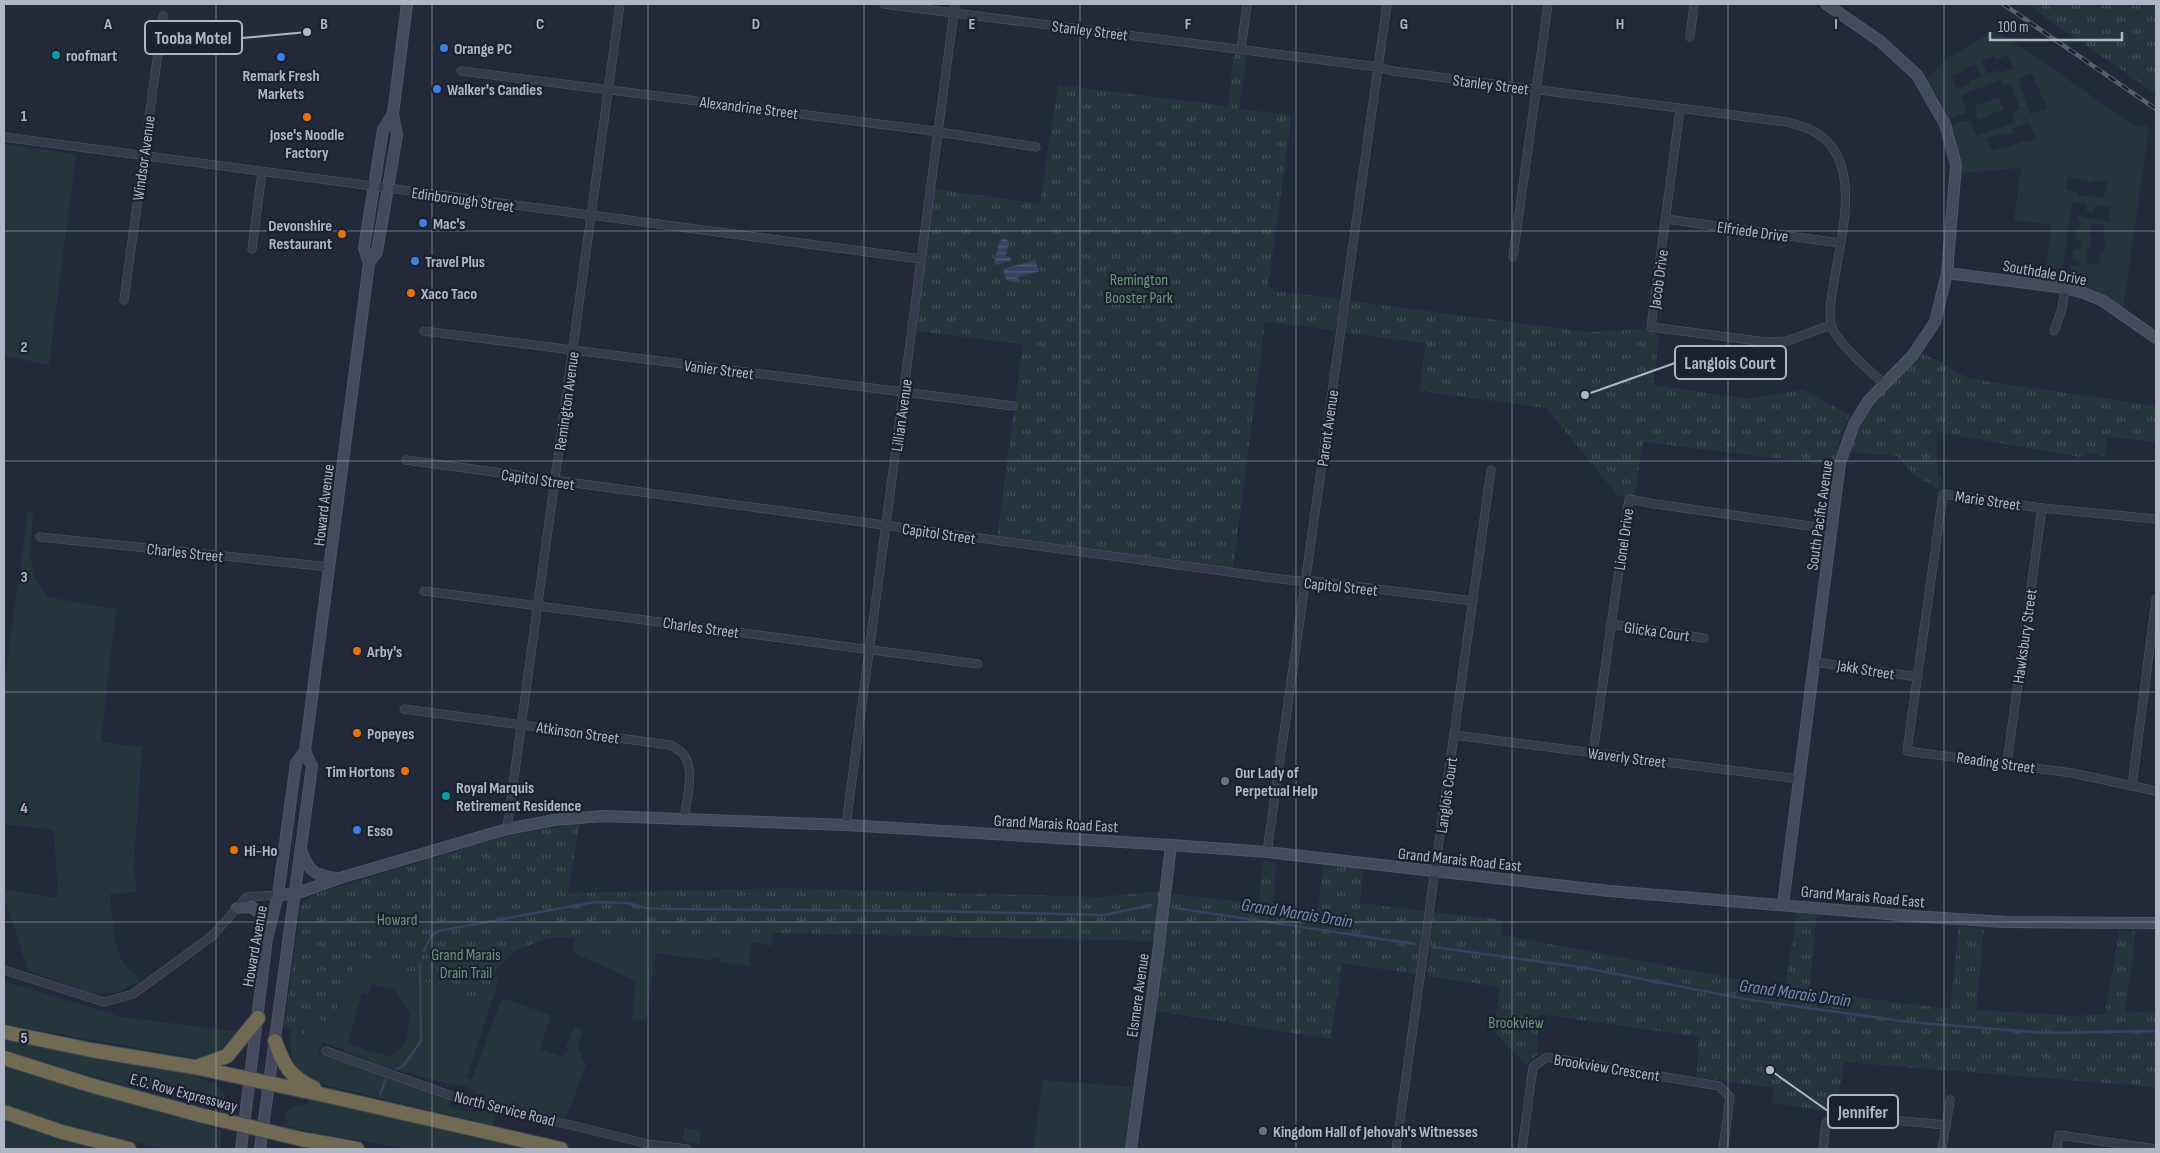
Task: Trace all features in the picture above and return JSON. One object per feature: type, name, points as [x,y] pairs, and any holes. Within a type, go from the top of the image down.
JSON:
[{"type":"highway","points":[[194,1067],[227,1056],[258,1018]]},
{"type":"highway","points":[[4,1032],[91,1050],[194,1067],[561,1149]]},
{"type":"highway","points":[[274,1041],[283,1064],[298,1081],[333,1097]]},
{"type":"highway","name":"E.C. Row Expressway","points":[[4,1058],[90,1085],[200,1115],[301,1139],[357,1149]]},
{"type":"highway","points":[[4,1112],[62,1132],[129,1149]]},
{"type":"street","name":"Howard Avenue","points":[[369,263],[377,252],[397,135],[393,114],[407,4]]},
{"type":"street","name":"Remington Avenue","points":[[507,829],[620,4]]},
{"type":"street","name":"Stanley Street","points":[[884,4],[1241,48],[1378,67],[1392,71],[1787,122],[1810,129],[1830,145],[1843,166],[1846,197],[1832,299],[1831,324]]},
{"type":"street","name":"Lillian Avenue","points":[[846,825],[956,4]]},
{"type":"street","points":[[1241,48],[1247,4]]},
{"type":"street","name":"Parent Avenue","points":[[1267,852],[1386,4]]},
{"type":"street","points":[[1513,257],[1548,4]]},
{"type":"street","points":[[1690,36],[1694,4]]},
{"type":"street","name":"South Pacific Avenue","points":[[1783,904],[1840,463],[1854,424],[1869,400],[1913,355],[1935,322],[1946,272],[1956,165],[1945,124],[1917,75],[1880,41],[1826,4]]},
{"type":"street","name":"Windsor Avenue","points":[[124,300],[162,16]]},
{"type":"street","name":"Alexandrine Street","points":[[461,71],[938,131],[1036,147]]},
{"type":"street","name":"Jacob Drive","points":[[1680,109],[1651,327],[1766,342],[1787,341],[1831,324]]},
{"type":"street","name":"Howard Avenue","points":[[241,1149],[267,938],[278,895],[296,763],[305,751],[369,263],[364,248],[382,130],[393,114]]},
{"type":"street","name":"Edinborough Street","points":[[4,137],[921,259]]},
{"type":"street","points":[[252,250],[262,172]]},
{"type":"street","name":"Elfriede Drive","points":[[1666,219],[1840,243]]},
{"type":"street","name":"Southdale Drive","points":[[1946,272],[2084,292],[2103,301],[2156,338]]},
{"type":"street","points":[[2054,331],[2062,309],[2065,288]]},
{"type":"street","points":[[1831,324],[1846,348],[1884,384]]},
{"type":"street","name":"Vanier Street","points":[[424,331],[1013,406]]},
{"type":"street","name":"Capitol Street","points":[[406,460],[1296,581],[1306,580],[1473,601]]},
{"type":"street","name":"Langlois Court","points":[[1396,1149],[1491,470]]},
{"type":"street","name":"Marie Street","points":[[1918,677],[1943,494],[2042,508],[2156,519]]},
{"type":"street","name":"Lionel Drive","points":[[1593,753],[1629,498],[1655,504],[1831,529]]},
{"type":"street","name":"Hawksbury Street","points":[[2007,763],[2042,508]]},
{"type":"street","name":"Charles Street","points":[[40,537],[330,567]]},
{"type":"street","name":"Charles Street","points":[[424,590],[978,664]]},
{"type":"street","points":[[2132,786],[2156,599]]},
{"type":"street","name":"Glicka Court","points":[[1610,624],[1704,638]]},
{"type":"street","name":"Jakk Street","points":[[1814,662],[1918,677]]},
{"type":"street","name":"Reading Street","points":[[1918,677],[1908,750],[2072,773],[2156,791]]},
{"type":"street","name":"Atkinson Street","points":[[404,709],[670,745],[683,754],[688,764],[690,775],[684,819]]},
{"type":"street","name":"Waverly Street","points":[[1454,735],[1799,779]]},
{"type":"street","name":"Howard Avenue","points":[[260,1149],[312,766],[305,751]]},
{"type":"street","name":"Grand Marais Road East","points":[[4,970],[104,1002],[133,994],[212,936],[247,897],[295,894],[340,878],[507,829],[554,820],[603,816],[846,825],[1171,845],[1267,852],[1609,891],[1912,916],[2006,922],[2156,923]]},
{"type":"street","name":"Elsmere Avenue","points":[[1131,1149],[1171,845]]},
{"type":"street","points":[[301,848],[307,867],[321,876],[340,878]]},
{"type":"street","points":[[237,908],[252,907],[262,915],[267,938]]},
{"type":"street","name":"North Service Road","points":[[326,1051],[449,1095],[648,1144],[687,1149]]},
{"type":"street","name":"Brookview Crescent","points":[[1522,1149],[1533,1067],[1547,1057],[1719,1086],[1730,1098],[1723,1149]]},
{"type":"street","points":[[1942,1149],[1950,1100]]},
{"type":"street","points":[[1823,1149],[1826,1123],[1837,1115],[1946,1125]]},
{"type":"street","points":[[2057,1149],[2059,1135],[2156,1149]]},
{"type":"green space","points":[[2027,4],[2156,4],[2156,94]]},
{"type":"green space","points":[[1996,30],[2137,127],[2145,125],[2149,129],[2123,308],[2095,291],[2070,284],[2071,265],[2078,266],[2079,261],[2072,260],[2074,249],[2080,250],[2081,241],[2075,239],[2076,227],[2081,227],[2082,222],[2077,221],[2078,216],[2109,222],[2110,207],[2095,205],[2094,212],[2086,211],[2087,204],[2072,202],[2060,282],[2045,280],[2051,225],[2014,220],[2021,168],[1962,173],[1956,138],[1952,128],[1961,122],[1970,121],[1976,136],[2015,122],[2013,112],[2020,109],[2011,84],[2003,85],[2001,80],[1961,95],[1966,109],[1965,113],[1953,118],[1948,117],[1944,106],[1927,80],[1946,59]],"holes":[[[2008,55],[2013,68],[2000,73],[1996,70],[1987,74],[1982,61],[1994,56],[1996,60]],[[1976,64],[1981,76],[1969,81],[1970,84],[1957,89],[1952,76],[1964,71],[1963,68]],[[2032,73],[2047,109],[2030,114],[2018,79]],[[2029,122],[2036,139],[2025,143],[2024,140],[2006,149],[2005,146],[1992,151],[1987,138],[2013,133],[2012,129]],[[2068,177],[2093,183],[2093,180],[2107,182],[2104,197],[2078,196],[2078,192],[2066,190]],[[2091,224],[2104,226],[2103,238],[2106,239],[2099,265],[2086,263],[2087,249],[2090,249],[2092,238],[2089,237]]]},
{"type":"green space","name":"Remington Booster Park","points":[[1234,54],[1247,55],[1239,109],[1292,115],[1268,285],[1274,291],[1342,299],[1335,330],[1265,322],[1233,568],[997,536],[1023,344],[917,331],[933,189],[1040,204],[1058,85],[1228,106]]},
{"type":"green space","points":[[1998,97],[2004,108],[2002,110],[1980,119],[1977,118],[1975,106]]},
{"type":"green space","points":[[4,144],[76,154],[49,365],[4,356]]},
{"type":"green space","points":[[1351,301],[1587,332],[1647,329],[1659,336],[1653,385],[1749,399],[1803,390],[1850,415],[1841,435],[1833,465],[1643,442],[1635,494],[1619,497],[1546,408],[1420,391],[1425,343],[1345,333]]},
{"type":"green space","points":[[1922,353],[1970,379],[2156,406],[2156,442],[2107,437],[2105,456],[2087,453],[2086,458],[1937,432],[1937,469],[1944,486],[1938,490],[1934,485],[1915,477],[1897,456],[1849,452],[1855,436],[1870,409]]},
{"type":"green space","points":[[28,512],[33,513],[30,557],[34,575],[47,597],[116,609],[101,742],[142,747],[134,867],[137,892],[110,894],[116,945],[124,963],[136,975],[139,981],[117,993],[96,994],[28,971],[4,896],[4,889],[58,898],[54,830],[4,824],[4,684]]},
{"type":"green space","points":[[580,823],[568,893],[786,888],[1100,897],[1161,891],[1155,941],[774,933],[548,938],[514,951],[497,968],[484,1004],[360,956],[330,1024],[313,1016],[302,1038],[284,1026],[301,905],[311,895],[510,835]]},
{"type":"green space","points":[[1263,861],[1276,863],[1273,906],[1318,910],[1323,864],[1363,869],[1360,903],[1424,911],[1416,974],[1342,963],[1331,1039],[1156,1011],[1172,894],[1259,904]]},
{"type":"green space","name":"Brookview","points":[[1434,912],[1503,920],[1501,935],[1785,988],[1797,912],[1817,914],[1809,991],[1950,1009],[1959,926],[1984,929],[1976,1010],[2076,1016],[2105,1014],[2119,932],[2136,931],[2125,1013],[2156,1011],[2156,1087],[1844,1062],[1837,1107],[1824,1111],[1772,1102],[1774,1088],[1696,1077],[1699,1037],[1539,1014],[1537,1055],[1526,1065],[1493,1030],[1500,987],[1427,976]]},
{"type":"green space","points":[[774,933],[771,946],[752,942],[749,966],[720,962],[721,958],[714,957],[713,961],[656,953],[646,1021],[632,1019],[636,981],[574,953],[574,938]]},
{"type":"green space","points":[[360,956],[485,1004],[494,977],[499,979],[467,1078],[472,1079],[502,998],[551,1015],[540,1049],[563,1057],[564,1052],[567,1053],[568,1049],[566,1048],[574,1026],[583,1030],[577,1047],[586,1065],[566,1118],[483,1099],[467,1087],[389,1068],[323,1042],[318,1053],[450,1099],[449,1106],[496,1113],[493,1125],[308,1081],[293,1066],[295,1062],[291,1056],[290,1030],[302,1037],[313,1016],[330,1024]],"holes":[[[372,984],[394,990],[410,1014],[407,1038],[403,1046],[391,1057],[347,1044],[362,993],[369,995]]]},
{"type":"green space","points":[[4,981],[122,1017],[241,1032],[219,1055],[200,1059],[4,1024]]},
{"type":"green space","points":[[4,1036],[201,1074],[200,1079],[213,1083],[224,1094],[225,1112],[78,1072],[4,1049]]},
{"type":"green space","points":[[4,1067],[222,1130],[220,1149],[163,1149],[62,1123],[4,1105]]},
{"type":"green space","points":[[1043,1080],[1135,1087],[1126,1149],[1033,1149]]},
{"type":"green space","points":[[309,1100],[334,1105],[335,1103],[537,1149],[409,1149],[283,1125],[287,1110],[308,1104]]},
{"type":"green space","points":[[4,1121],[98,1149],[4,1149]]},
{"type":"green space","points":[[684,1128],[700,1130],[700,1145],[683,1141]]},
{"type":"water","points":[[1002,239],[1006,239],[1009,242],[1006,256],[1011,257],[1011,261],[996,265],[994,262]]},
{"type":"water","points":[[1035,260],[1039,271],[1016,278],[1020,279],[1020,283],[1006,280],[1003,269]]},
{"type":"waterway","points":[[424,951],[431,936],[438,931],[595,902],[628,903],[645,908],[667,909],[924,911],[1105,915],[1151,905]]},
{"type":"waterway","name":"Grand Marais Drain","points":[[1175,908],[1415,944]]},
{"type":"waterway","name":"Grand Marais Drain","points":[[1433,947],[1580,967],[1745,999],[1909,1022],[2045,1033],[2156,1031]]},
{"type":"waterway","points":[[397,1069],[404,1065],[421,1041],[420,966]]},
{"type":"waterway","points":[[380,1094],[386,1080]]},
{"type":"railway","points":[[2003,4],[2156,109]]},
{"type":"place","name":"Tooba Motel","points":[[307,32]]},
{"type":"place","name":"Orange PC","points":[[444,48]]},
{"type":"place","name":"roofmart","points":[[56,55]]},
{"type":"place","name":"Remark Fresh Markets","points":[[281,57]]},
{"type":"place","name":"Walker's Candies","points":[[437,89]]},
{"type":"place","name":"Jose's Noodle Factory","points":[[307,117]]},
{"type":"place","name":"Mac's","points":[[423,223]]},
{"type":"place","name":"Devonshire Restaurant","points":[[342,234]]},
{"type":"place","name":"Travel Plus","points":[[415,261]]},
{"type":"place","name":"Xaco Taco","points":[[411,293]]},
{"type":"place","name":"Langlois Court","points":[[1585,395]]},
{"type":"place","name":"Arby's","points":[[357,651]]},
{"type":"place","name":"Popeyes","points":[[357,733]]},
{"type":"place","name":"Tim Hortons","points":[[405,771]]},
{"type":"place","name":"Our Lady of Perpetual Help","points":[[1225,781]]},
{"type":"place","name":"Royal Marquis Retirement Residence","points":[[446,796]]},
{"type":"place","name":"Esso","points":[[357,830]]},
{"type":"place","name":"Hi-Ho","points":[[234,850]]},
{"type":"place","name":"Jennifer","points":[[1770,1070]]},
{"type":"place","name":"Kingdom Hall of Jehovah's Witnesses","points":[[1263,1131]]},
{"type":"park label","name":"Howard","points":[[397,919]]},
{"type":"park label","name":"Grand Marais Drain Trail","points":[[466,963]]}]
